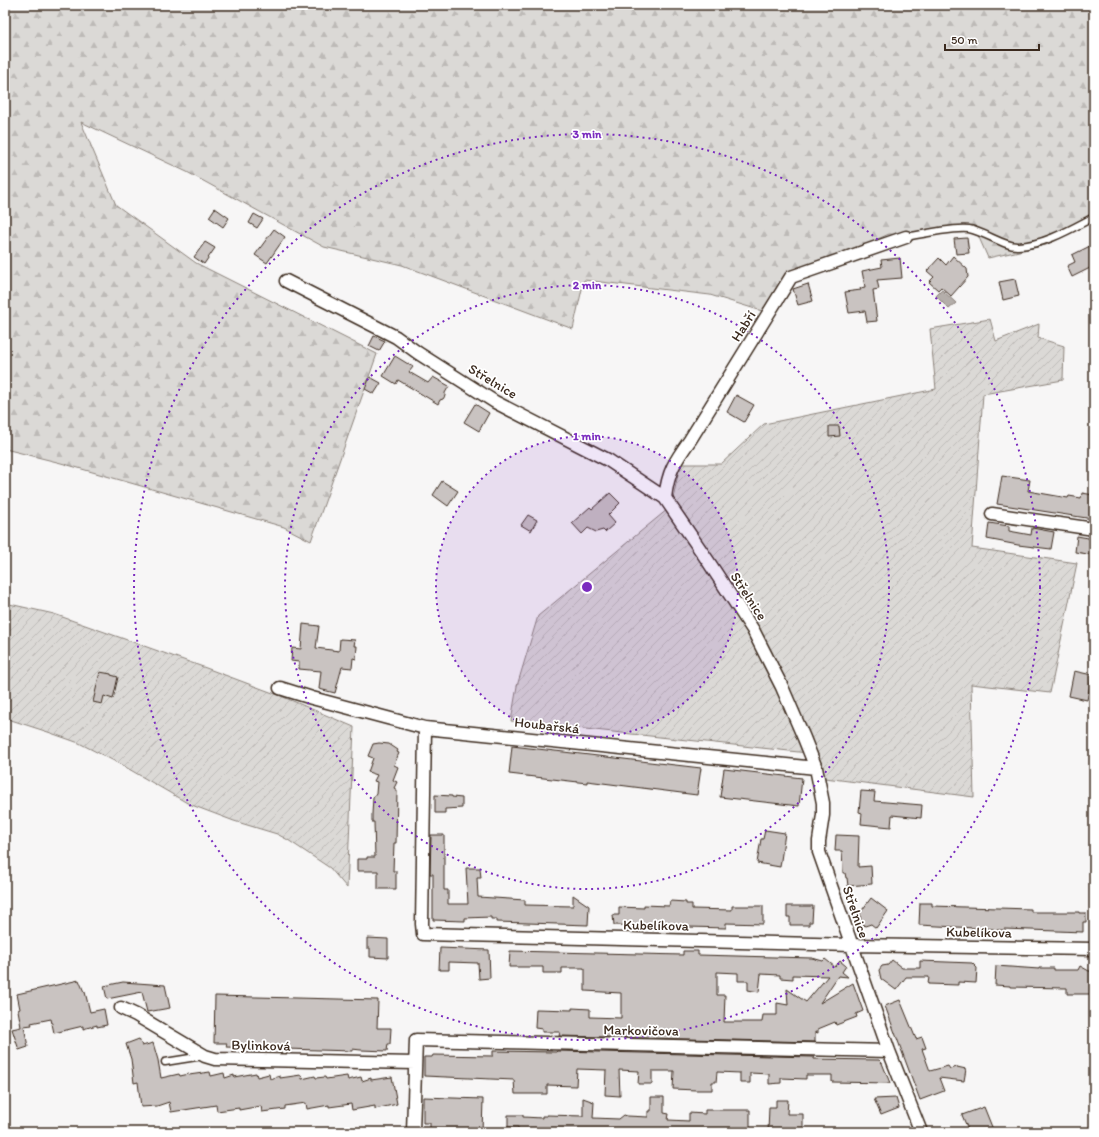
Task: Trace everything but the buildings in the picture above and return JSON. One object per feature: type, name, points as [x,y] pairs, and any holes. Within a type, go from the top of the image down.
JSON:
[{"type":"street","name":"Habří","points":[[665,498],[667,482],[675,461],[694,434],[791,277],[906,236]]},
{"type":"street","name":"Střelnice","points":[[286,281],[396,336],[418,353],[496,402],[608,460],[665,498],[753,630],[782,687],[816,768],[823,803],[819,852],[889,1050],[921,1132]]},
{"type":"street","points":[[992,514],[1094,529]]},
{"type":"street","name":"Houbařská","points":[[280,688],[424,728],[816,768]]},
{"type":"street","name":"Kubelíkova","points":[[424,728],[423,934],[852,945],[1094,949]]},
{"type":"street","name":"Bylinková","points":[[121,1008],[136,1015],[205,1056],[215,1059],[415,1063]]},
{"type":"street","name":"Markovičova","points":[[415,1063],[416,1040],[889,1050]]},
{"type":"street","points":[[413,1132],[415,1063]]},
{"type":"lane","points":[[906,236],[964,229],[981,232],[1006,244],[1025,246],[1048,239],[1094,217]]},
{"type":"lane","points":[[165,1062],[205,1056]]},
{"type":"green space","points":[[5,5],[1094,5],[1094,219],[1046,245],[988,258],[974,226],[914,236],[889,234],[836,258],[786,273],[762,311],[710,295],[584,280],[573,329],[402,265],[324,247],[187,172],[81,122],[116,205],[196,263],[377,354],[311,541],[284,527],[61,463],[5,449]]},
{"type":"green space","points":[[990,319],[996,341],[1039,324],[1038,338],[1064,346],[1063,380],[983,394],[972,548],[1077,563],[1050,693],[971,684],[974,797],[825,778],[817,754],[511,721],[517,686],[538,616],[668,509],[673,499],[680,464],[721,464],[764,424],[936,389],[930,329]]},
{"type":"green space","points":[[5,603],[54,614],[206,668],[281,696],[354,727],[347,888],[330,868],[277,834],[234,821],[189,804],[122,765],[79,743],[5,718]]},
{"type":"shaded area","points":[[942,290],[956,303],[949,309],[936,296]]}]
